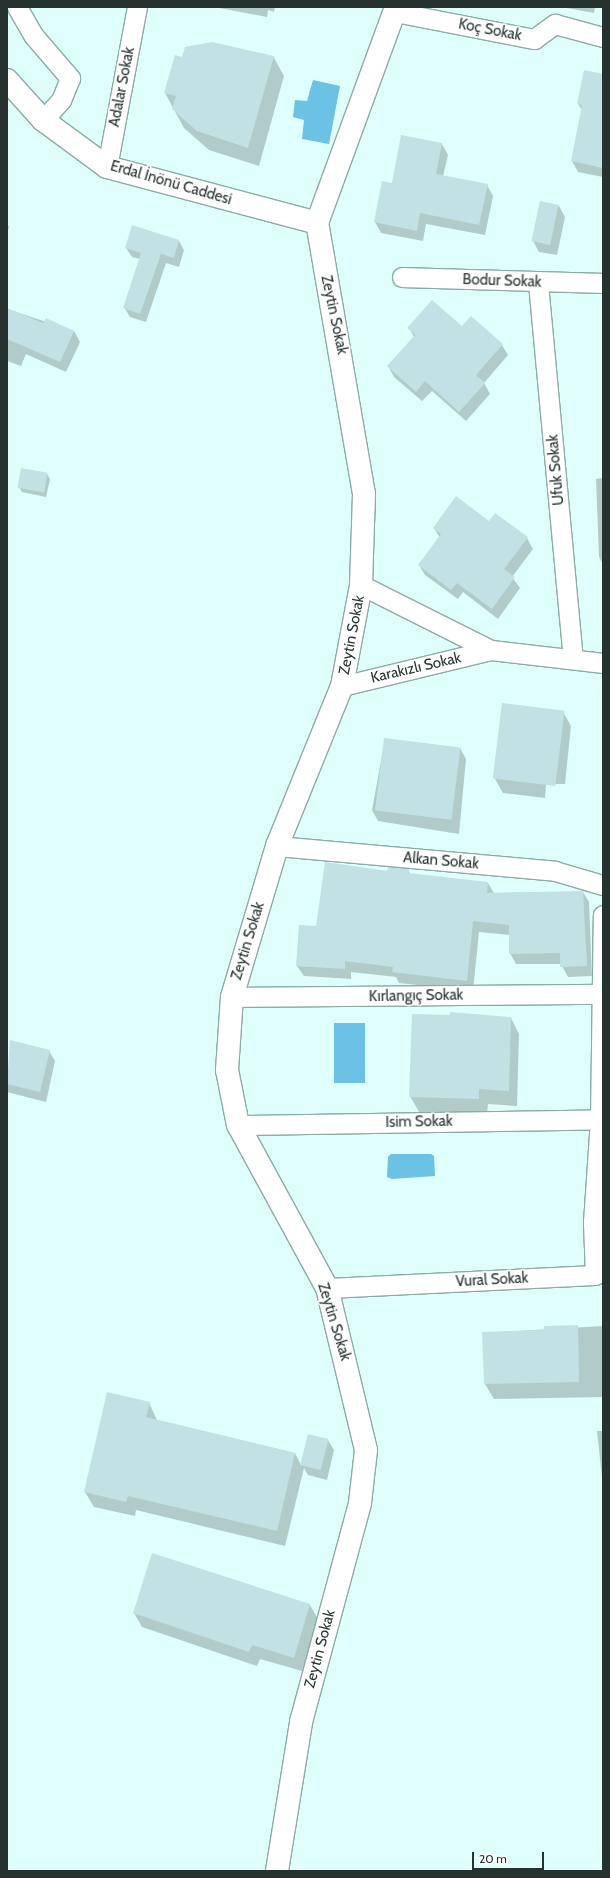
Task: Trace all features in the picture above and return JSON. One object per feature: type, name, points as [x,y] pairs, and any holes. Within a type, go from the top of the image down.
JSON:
[{"type":"street","points":[[17,7],[33,35],[70,78],[61,100],[43,120]]},
{"type":"street","name":"Adalar Sokak","points":[[107,167],[137,7]]},
{"type":"street","points":[[317,223],[395,9]]},
{"type":"street","name":"Koç Sokak","points":[[395,9],[534,39],[555,24],[603,37]]},
{"type":"street","name":"Erdal İnönü Caddesi","points":[[7,80],[43,120],[107,167],[317,223]]},
{"type":"street","name":"Zeytin Sokak","points":[[277,1871],[301,1722],[360,1503],[366,1450],[327,1288],[238,1125],[227,1070],[232,997],[277,846],[342,686],[362,585],[364,494],[317,223]]},
{"type":"street","name":"Bodur Sokak","points":[[402,277],[538,283],[603,283]]},
{"type":"street","name":"Ufuk Sokak","points":[[538,283],[573,657]]},
{"type":"street","name":"Karakızlı Sokak","points":[[362,585],[491,650]]},
{"type":"street","name":"Karakızlı Sokak","points":[[342,686],[491,650],[573,657],[603,663]]},
{"type":"street","name":"Alkan Sokak","points":[[277,846],[555,871],[603,886]]},
{"type":"street","points":[[598,1222],[600,1119],[599,994],[603,915]]},
{"type":"street","name":"Kırlangıç Sokak","points":[[232,997],[599,994]]},
{"type":"street","name":"Isim Sokak","points":[[238,1125],[600,1119]]},
{"type":"street","name":"Vural Sokak","points":[[327,1288],[595,1275],[598,1222]]},
{"type":"water","points":[[313,80],[340,86],[329,144],[302,139],[304,120],[293,117],[295,100],[307,101]]},
{"type":"water","points":[[334,1023],[365,1023],[365,1083],[334,1083]]},
{"type":"water","points":[[391,1154],[431,1154],[434,1156],[435,1176],[392,1179],[387,1177],[388,1157]]},
{"type":"building","points":[[212,42],[274,56],[248,148],[197,131],[172,109],[176,96],[164,93],[175,55],[182,57],[185,47]]},
{"type":"building","points":[[584,70],[603,74],[603,168],[571,161],[582,105],[577,104]]},
{"type":"building","points":[[401,135],[442,143],[436,174],[488,184],[479,225],[420,213],[417,231],[374,222],[382,181],[392,183]]},
{"type":"building","points":[[540,201],[559,205],[550,245],[531,241]]},
{"type":"building","points":[[132,225],[179,240],[174,258],[161,254],[140,314],[123,308],[141,253],[125,248]]},
{"type":"building","points":[[432,300],[462,326],[471,316],[503,344],[476,375],[485,383],[459,412],[425,381],[416,392],[387,366],[415,335],[407,328]]},
{"type":"building","points":[[7,308],[43,323],[46,318],[74,331],[60,362],[7,339]]},
{"type":"building","points":[[21,468],[48,473],[44,492],[18,488]]},
{"type":"building","points":[[456,496],[489,521],[495,513],[528,537],[504,569],[515,577],[492,609],[457,583],[451,590],[418,565],[441,534],[433,528]]},
{"type":"building","points":[[502,703],[565,711],[555,786],[493,778]]},
{"type":"building","points":[[384,738],[460,747],[452,820],[375,810]]},
{"type":"building","points":[[325,862],[387,871],[388,867],[409,869],[408,873],[488,882],[487,893],[583,891],[587,966],[560,967],[560,953],[509,954],[509,925],[473,921],[467,981],[392,972],[393,967],[345,961],[345,969],[296,966],[299,925],[316,926]]},
{"type":"building","points":[[450,1012],[511,1017],[509,1091],[479,1089],[479,1099],[409,1097],[412,1014],[450,1015]]},
{"type":"building","points":[[10,1040],[50,1050],[40,1092],[7,1084]]},
{"type":"building","points":[[578,1325],[579,1382],[484,1384],[482,1332],[544,1330],[544,1326]]},
{"type":"building","points":[[107,1392],[150,1402],[146,1417],[295,1453],[277,1531],[128,1496],[126,1502],[84,1492]]},
{"type":"building","points":[[308,1434],[328,1439],[321,1470],[300,1465]]},
{"type":"building","points":[[152,1553],[310,1604],[294,1658],[252,1645],[249,1652],[133,1613]]}]
